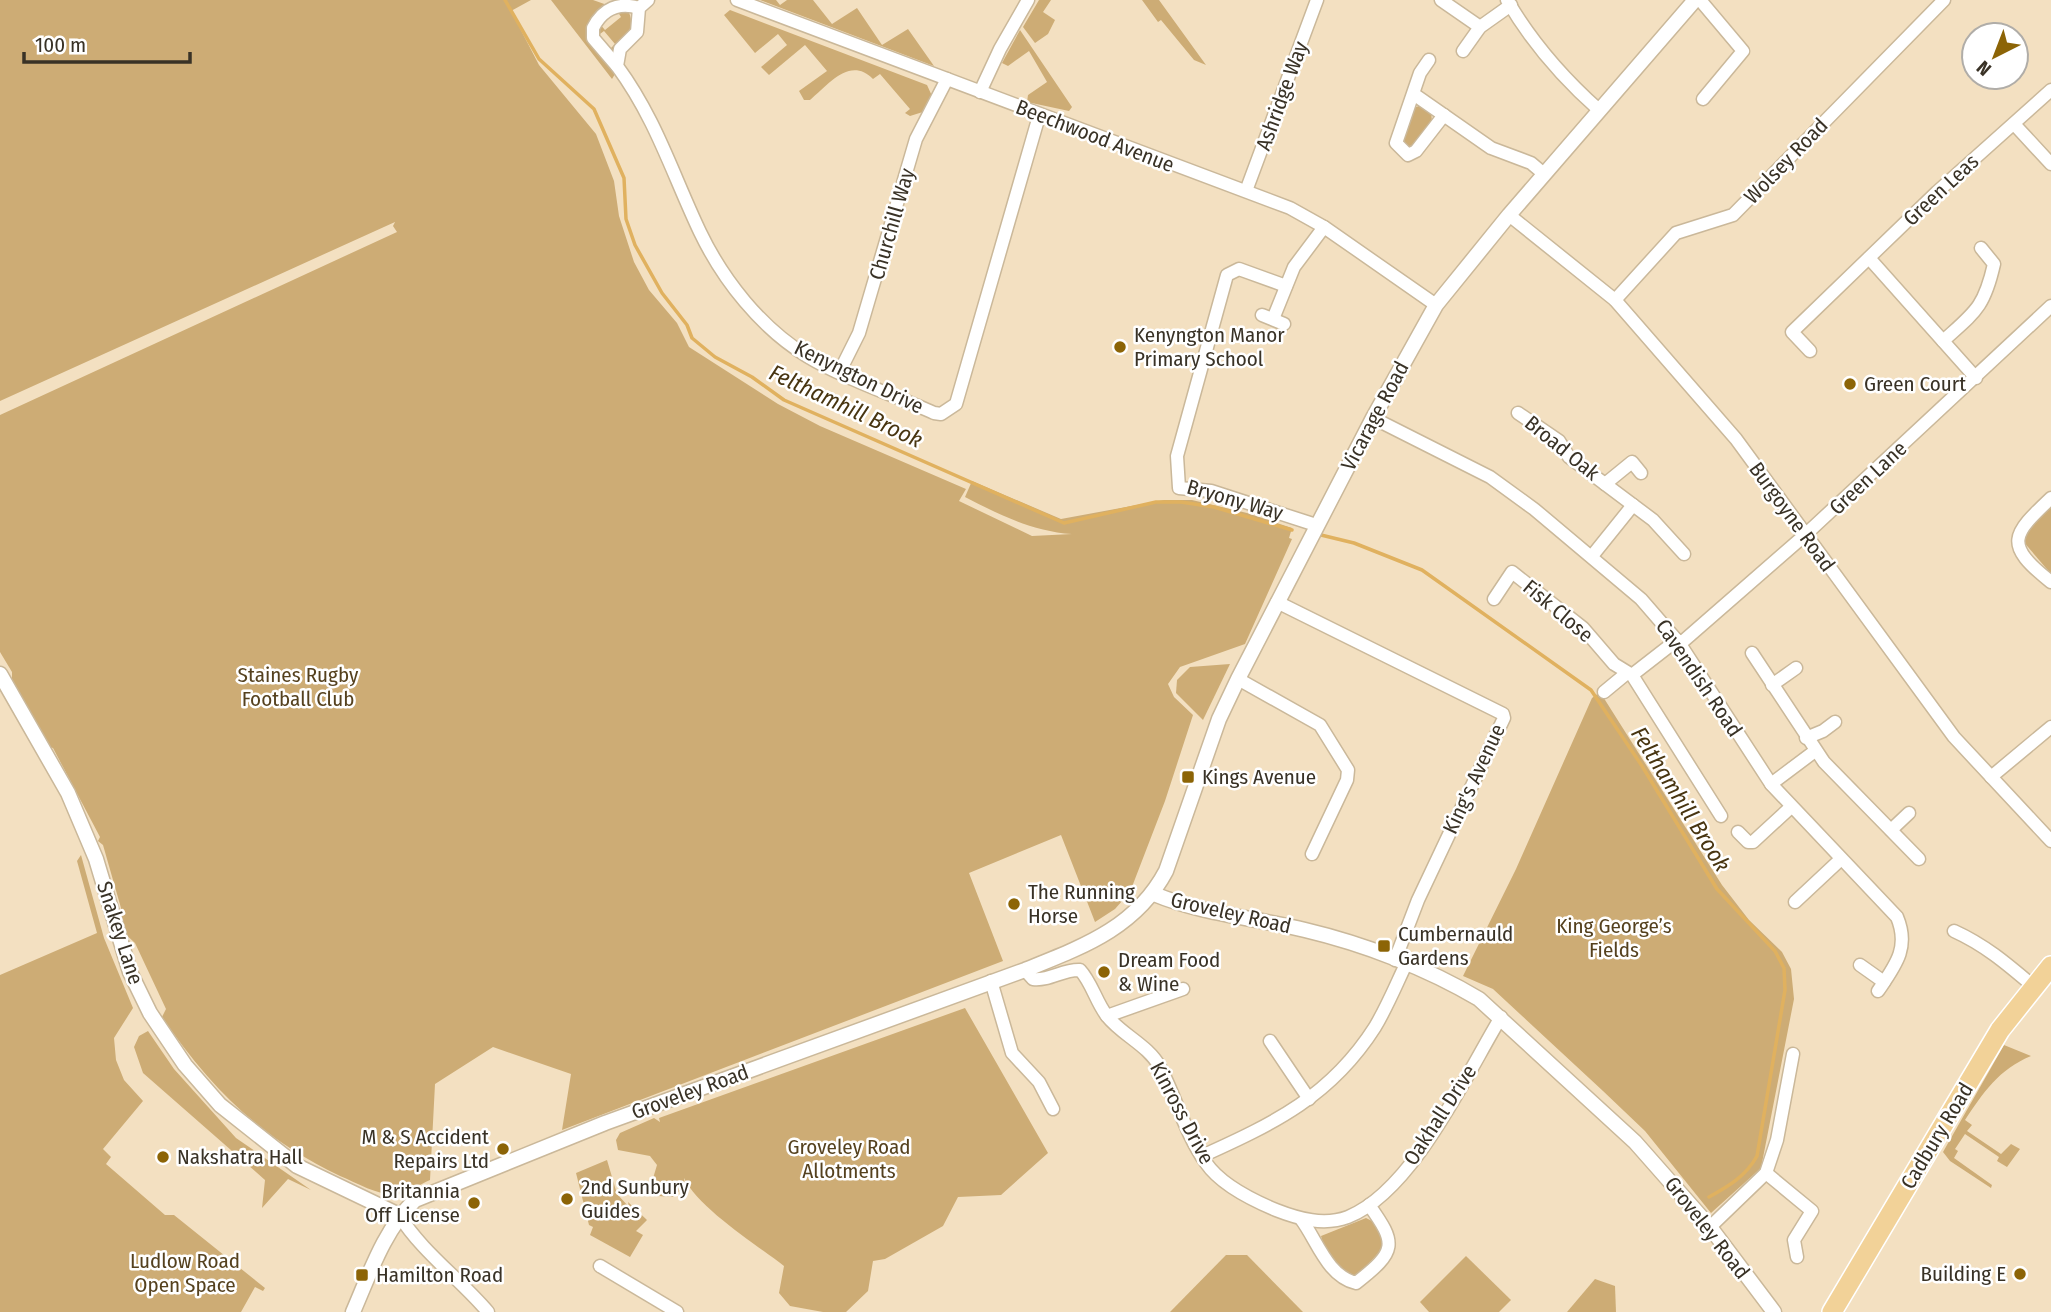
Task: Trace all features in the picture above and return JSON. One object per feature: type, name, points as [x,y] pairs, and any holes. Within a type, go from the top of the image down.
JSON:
[{"type":"main road","name":"Cadbury Road","points":[[1832,1312],[1842,1303],[2000,1030],[2051,966]]},
{"type":"street","name":"Beechwood Avenue","points":[[737,0],[1039,116],[1290,208],[1324,227],[1436,305]]},
{"type":"street","points":[[981,92],[1000,49],[1028,0]]},
{"type":"street","name":"Ashridge Way","points":[[1246,191],[1318,0]]},
{"type":"street","points":[[1441,0],[1480,27]]},
{"type":"street","points":[[1697,0],[1743,51],[1703,99]]},
{"type":"street","name":"Vicarage Road","points":[[1154,894],[1166,871],[1219,719],[1238,679],[1316,525],[1436,305],[1544,174],[1697,0]]},
{"type":"street","name":"Wolsey Road","points":[[1615,300],[1676,233],[1733,215],[1944,0]]},
{"type":"street","points":[[1463,51],[1480,27],[1509,3],[1525,30],[1568,82],[1599,110]]},
{"type":"street","name":"Kenyngton Drive","points":[[617,66],[620,49],[637,32],[643,4],[614,6],[593,28],[593,38],[642,99],[701,233],[720,268],[750,307],[807,356],[933,413],[941,414],[957,404],[1039,116]]},
{"type":"street","points":[[1429,60],[1420,73],[1415,95],[1396,143],[1408,155],[1416,151],[1444,115]]},
{"type":"street","name":"Churchill Way","points":[[840,371],[859,332],[916,139],[947,79]]},
{"type":"street","name":"Green Leas","points":[[1810,351],[1792,332],[2051,90]]},
{"type":"street","points":[[1415,95],[1499,153],[1531,163],[1544,174]]},
{"type":"street","points":[[2014,124],[2051,164]]},
{"type":"street","name":"Burgoyne Road","points":[[1509,215],[1615,300],[1736,439],[1954,737],[2051,841]]},
{"type":"street","points":[[1273,319],[1293,267],[1324,227]]},
{"type":"street","points":[[1943,341],[1980,307],[1988,293],[1994,264],[1981,248]]},
{"type":"street","points":[[1869,258],[1976,378]]},
{"type":"street","name":"Bryony Way","points":[[1286,286],[1239,269],[1227,275],[1177,456],[1179,488],[1211,491],[1316,525]]},
{"type":"street","name":"Green Lane","points":[[1629,674],[1678,642],[1805,535],[2051,306]]},
{"type":"street","name":"Broad Oak","points":[[1518,412],[1559,441],[1569,457],[1653,520],[1684,554]]},
{"type":"street","name":"Cavendish Road","points":[[1373,418],[1490,477],[1592,556],[1641,599],[1678,642],[1771,784],[1897,918],[1904,936],[1900,957],[1881,987],[1860,965]]},
{"type":"street","name":"Broad Oak","points":[[1605,484],[1632,462],[1641,473]]},
{"type":"street","points":[[2051,498],[2021,526],[2017,542],[2018,548],[2051,582]]},
{"type":"street","points":[[1592,556],[1633,505]]},
{"type":"street","name":"Fisk Close","points":[[1494,599],[1512,572],[1583,628],[1614,664],[1629,674]]},
{"type":"street","name":"King's Avenue","points":[[1277,602],[1503,714],[1504,718],[1418,900],[1400,962]]},
{"type":"street","points":[[1752,653],[1815,751],[1919,859]]},
{"type":"street","points":[[1772,685],[1796,668]]},
{"type":"street","name":"Snakey Lane","points":[[0,674],[68,793],[96,859],[130,972],[155,1022],[185,1065],[220,1105],[297,1166],[399,1215]]},
{"type":"street","points":[[1604,692],[1629,674],[1721,816]]},
{"type":"street","points":[[1238,679],[1320,726],[1348,770],[1347,780],[1312,854]]},
{"type":"street","points":[[1806,737],[1823,731],[1835,722]]},
{"type":"street","points":[[1991,777],[2051,727]]},
{"type":"street","points":[[1771,784],[1815,751]]},
{"type":"street","points":[[1738,832],[1748,842],[1753,842],[1791,807]]},
{"type":"street","points":[[1891,830],[1909,813]]},
{"type":"street","points":[[1795,902],[1841,859]]},
{"type":"street","name":"Groveley Road","points":[[399,1215],[426,1194],[538,1148],[1093,943],[1135,914],[1154,894],[1194,908],[1307,931],[1400,962],[1451,983],[1501,1017],[1635,1142],[1710,1227],[1774,1312]]},
{"type":"street","points":[[1954,931],[1997,954],[2033,986]]},
{"type":"street","points":[[1202,1156],[1276,1121],[1309,1099],[1348,1064],[1376,1025],[1400,962]]},
{"type":"street","name":"Kinross Drive","points":[[1025,970],[1033,979],[1041,980],[1070,969],[1080,970],[1107,1016],[1159,1065],[1202,1156],[1223,1180],[1295,1217]]},
{"type":"street","points":[[991,981],[1012,1053],[1034,1076],[1053,1109]]},
{"type":"street","points":[[1107,1016],[1183,989]]},
{"type":"street","name":"Oakhall Drive","points":[[1295,1217],[1320,1222],[1347,1217],[1369,1205],[1422,1150],[1501,1017]]},
{"type":"street","points":[[1270,1041],[1309,1099]]},
{"type":"street","points":[[1710,1227],[1766,1173],[1777,1140],[1793,1054]]},
{"type":"street","points":[[1766,1173],[1812,1212],[1794,1240],[1797,1256]]},
{"type":"street","points":[[1295,1217],[1322,1256],[1346,1280],[1356,1283],[1390,1248],[1391,1238],[1369,1205]]},
{"type":"street","points":[[353,1312],[399,1215]]},
{"type":"street","points":[[399,1215],[409,1231],[465,1284],[488,1312]]},
{"type":"street","points":[[600,1266],[621,1272],[677,1312]]},
{"type":"green space","name":"Staines Rugby Football Club","points":[[0,0],[531,0],[511,11],[539,65],[596,134],[614,181],[619,216],[634,262],[649,290],[677,323],[689,347],[778,404],[820,426],[966,489],[959,501],[1032,536],[1072,534],[1030,526],[965,497],[972,481],[1061,519],[1164,500],[1192,500],[1247,513],[1292,528],[1289,538],[1292,539],[1245,644],[1180,667],[1168,684],[1174,697],[1193,715],[1165,801],[1130,892],[1115,909],[1095,922],[1061,835],[969,873],[1003,961],[562,1130],[571,1074],[493,1047],[435,1084],[430,1180],[400,1194],[374,1191],[340,1176],[262,1128],[199,1067],[162,1017],[166,1009],[135,943],[122,931],[121,908],[103,845],[98,841],[100,837],[53,748],[49,747],[12,685],[12,672],[0,652],[0,415],[397,232],[393,226],[395,222],[0,401]]},
{"type":"green space","points":[[551,0],[593,0],[610,6],[588,34],[592,47],[615,74],[612,79]]},
{"type":"green space","points":[[760,0],[776,0],[780,5],[787,0],[813,0],[832,24],[857,8],[882,45],[908,29],[934,66]]},
{"type":"green space","points":[[1039,0],[1051,0],[1043,12],[1055,20],[1048,34],[1035,43],[1023,27]]},
{"type":"green space","points":[[1142,0],[1159,0],[1206,65],[1194,60],[1161,20],[1158,22]]},
{"type":"green space","points":[[616,9],[627,9],[631,21],[628,33],[614,55],[609,50],[615,44],[604,31],[597,36],[599,23],[605,30],[621,17]]},
{"type":"green space","points":[[730,10],[927,85],[932,96],[926,111],[910,116],[905,113],[910,109],[880,74],[873,79],[856,70],[840,75],[810,100],[804,100],[799,91],[827,71],[805,45],[769,75],[761,67],[787,45],[778,34],[755,53],[724,15]]},
{"type":"green space","points":[[1020,30],[1072,107],[1069,111],[1027,102],[1028,95],[1047,82],[1029,51],[1008,66],[1002,63]]},
{"type":"green space","points":[[1421,105],[1431,111],[1432,122],[1414,145],[1407,147],[1402,143],[1414,108]]},
{"type":"green space","points":[[2051,506],[2051,574],[2022,540],[2027,529]]},
{"type":"green space","points":[[1230,664],[1203,720],[1176,693],[1177,680],[1190,667]]},
{"type":"green space","name":"King George’s Fields","points":[[1600,692],[1722,885],[1749,920],[1782,952],[1791,969],[1794,999],[1761,1168],[1711,1213],[1645,1131],[1493,989],[1463,976],[1516,869],[1592,698]]},
{"type":"green space","name":"Ludlow Road Open Space","points":[[81,855],[104,938],[133,1008],[114,1038],[116,1060],[124,1080],[143,1101],[103,1149],[111,1157],[106,1164],[165,1215],[174,1215],[265,1288],[263,1291],[255,1287],[241,1312],[0,1312],[0,975],[97,933],[77,861]]},
{"type":"green space","name":"Groveley Road Allotments","points":[[965,1008],[1048,1153],[1001,1195],[958,1197],[943,1226],[885,1259],[873,1261],[868,1291],[846,1312],[823,1312],[790,1306],[779,1293],[784,1266],[715,1213],[691,1190],[684,1178],[685,1186],[673,1197],[658,1196],[651,1185],[657,1165],[650,1156],[618,1150],[616,1140],[620,1133],[654,1118],[660,1122],[659,1118]]},
{"type":"green space","points":[[148,1031],[174,1069],[236,1138],[311,1190],[288,1179],[262,1208],[265,1180],[143,1073],[134,1047],[139,1036]]},
{"type":"green space","points":[[2004,1045],[2031,1056],[2001,1075],[1985,1091],[1965,1120],[1972,1125],[1967,1131],[2001,1154],[2011,1144],[2020,1149],[2007,1167],[1997,1161],[1999,1157],[1965,1134],[1955,1149],[1958,1151],[1954,1158],[1992,1185],[1991,1188],[1950,1161],[1943,1152]]},
{"type":"green space","points":[[607,1160],[617,1194],[647,1220],[636,1231],[643,1235],[630,1257],[590,1235],[593,1227],[589,1225],[576,1173]]},
{"type":"green space","points":[[1366,1218],[1374,1222],[1386,1239],[1384,1247],[1356,1277],[1347,1276],[1327,1256],[1321,1236]]},
{"type":"green space","points":[[1226,1255],[1247,1255],[1303,1312],[1170,1312]]},
{"type":"green space","points":[[1466,1256],[1511,1300],[1499,1312],[1429,1312],[1420,1302]]},
{"type":"green space","points":[[1595,1279],[1615,1286],[1616,1312],[1567,1312]]},
{"type":"waterway","name":"Felthamhill Brook","points":[[505,0],[539,59],[594,109],[624,178],[626,219],[635,245],[662,293],[687,325],[692,338],[715,357],[752,377],[784,400],[1064,523],[1156,502],[1181,502],[1214,507],[1292,530]]},
{"type":"waterway","name":"Felthamhill Brook","points":[[1321,535],[1354,543],[1422,570],[1591,690],[1642,766],[1717,889],[1775,951],[1784,968],[1785,990],[1757,1156],[1742,1175],[1709,1197]]},
{"type":"place","name":"Kenyngton Manor Primary School","points":[[1120,347]]},
{"type":"place","name":"Green Court","points":[[1850,384]]},
{"type":"place","name":"Kings Avenue","points":[[1188,777]]},
{"type":"place","name":"The Running Horse","points":[[1014,904]]},
{"type":"place","name":"Cumbernauld Gardens","points":[[1384,946]]},
{"type":"place","name":"Dream Food & Wine","points":[[1104,972]]},
{"type":"place","name":"M & S Accident Repairs Ltd","points":[[503,1149]]},
{"type":"place","name":"Nakshatra Hall","points":[[163,1157]]},
{"type":"place","name":"2nd Sunbury Guides","points":[[567,1199]]},
{"type":"place","name":"Britannia Off License","points":[[474,1203]]},
{"type":"place","name":"Building E","points":[[2020,1274]]},
{"type":"place","name":"Hamilton Road","points":[[362,1275]]}]
